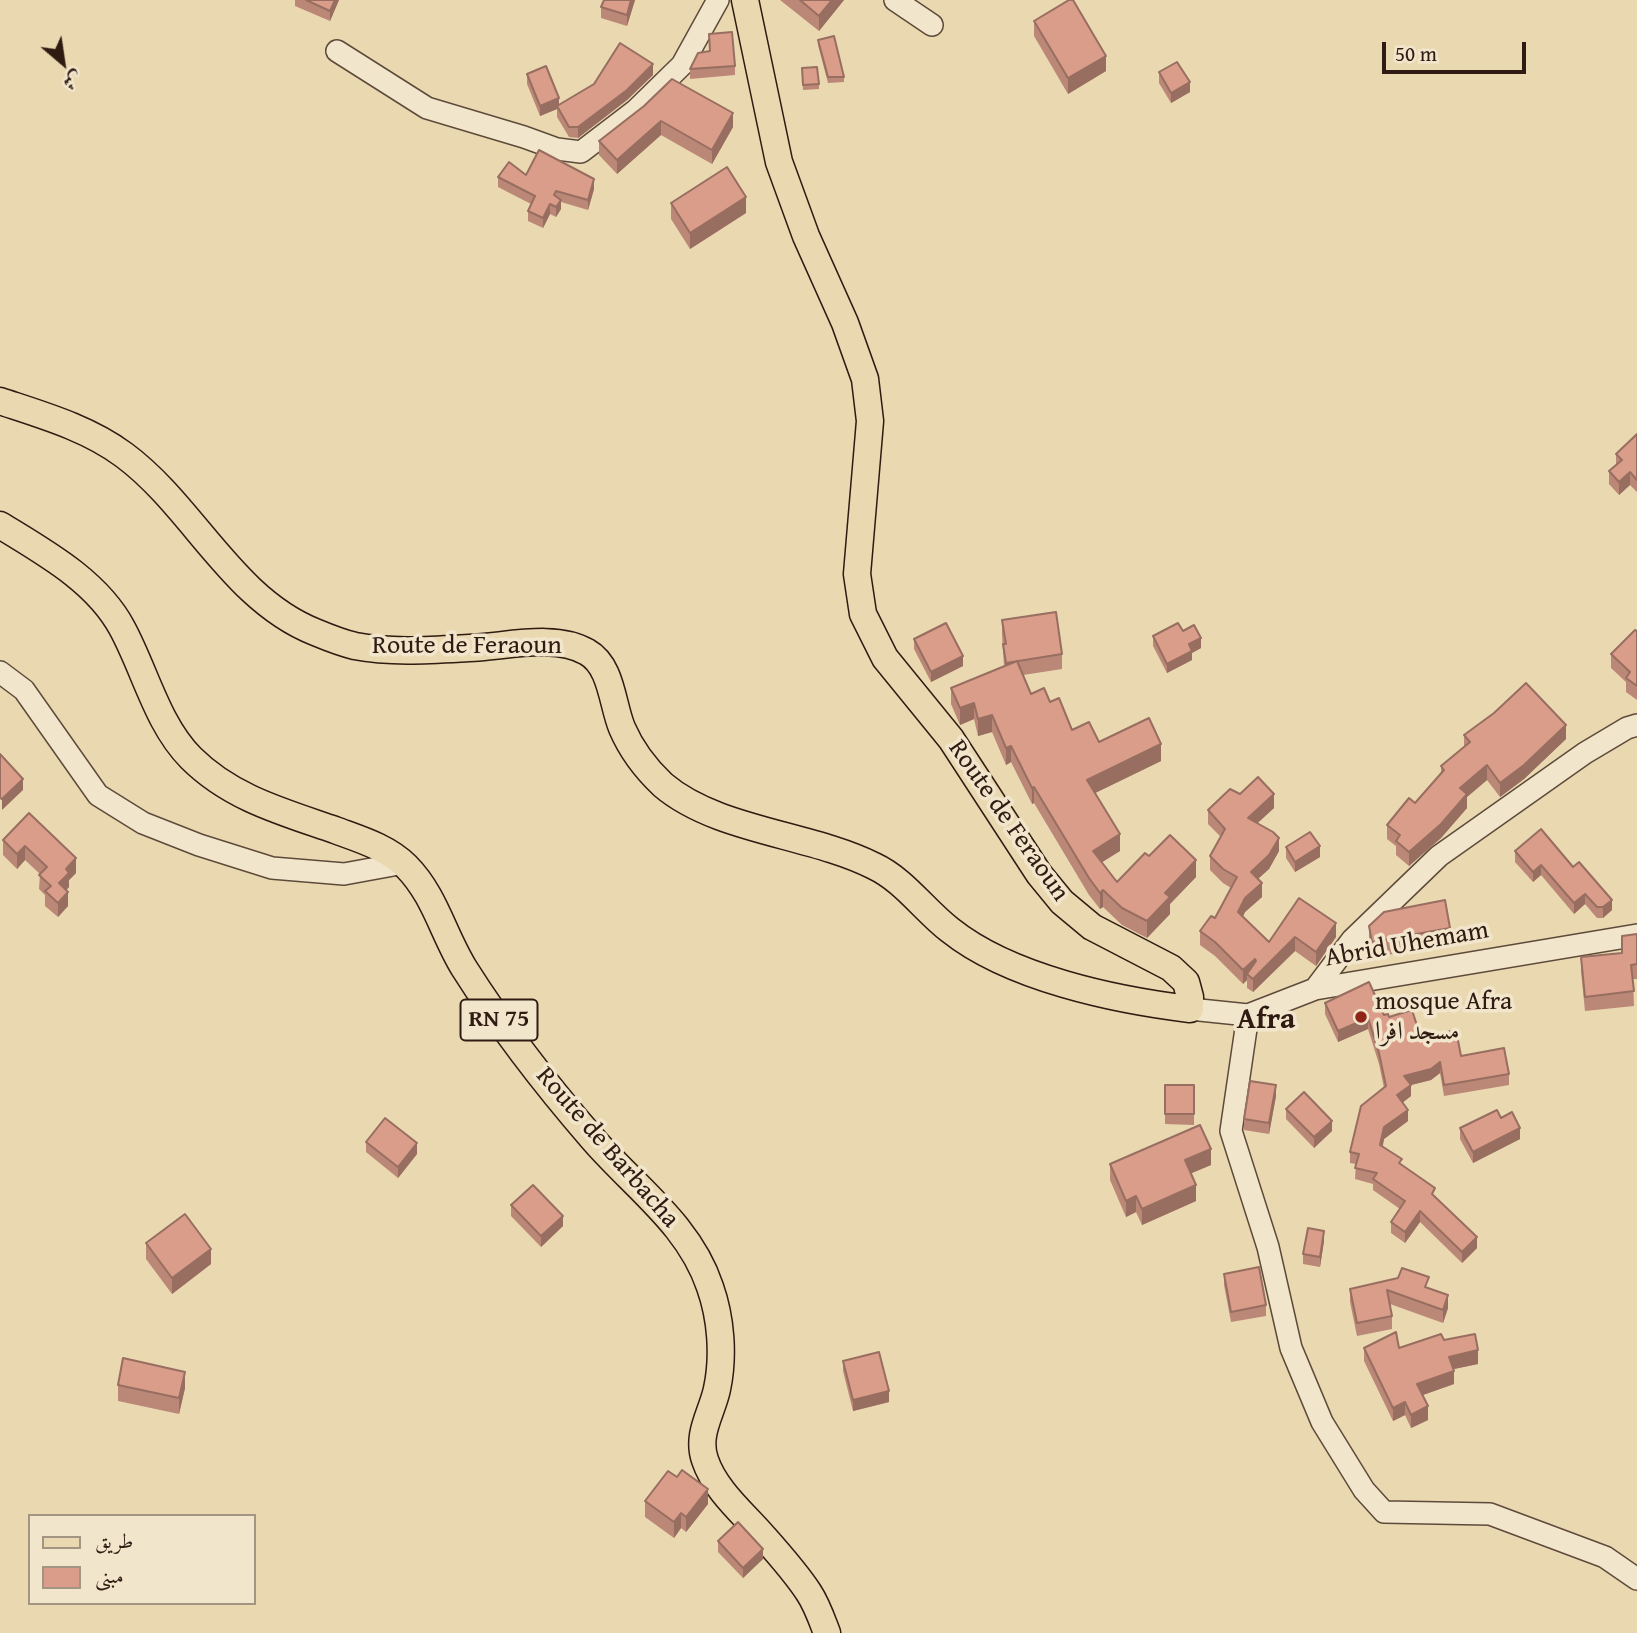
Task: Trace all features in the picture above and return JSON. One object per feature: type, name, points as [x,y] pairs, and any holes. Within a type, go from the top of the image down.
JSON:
[{"type":"main road","name":"Route de Feraoun","points":[[0,401],[88,433],[124,454],[166,493],[252,591],[283,615],[312,631],[354,646],[393,649],[471,648],[534,642],[571,645],[591,653],[606,673],[622,727],[639,759],[664,785],[692,804],[727,818],[877,866],[951,931],[1016,968],[1070,985],[1154,1004],[1190,1009],[1186,982],[1171,968],[1092,927],[1062,902],[1039,874],[951,739],[886,658],[863,614],[857,574],[870,421],[865,379],[845,324],[806,236],[779,162],[744,0]]},
{"type":"main road","name":"Route de Barbacha","points":[[0,525],[47,553],[90,587],[120,624],[165,721],[189,757],[220,782],[257,803],[373,843],[404,863],[421,883],[437,910],[454,951],[488,1005],[594,1140],[652,1198],[685,1237],[702,1263],[718,1317],[721,1350],[717,1390],[705,1420],[705,1459],[717,1482],[731,1500],[811,1594],[827,1633]]},
{"type":"street","points":[[337,51],[427,108],[557,149],[581,152],[636,110],[682,65],[718,0]]},
{"type":"street","points":[[895,0],[932,25]]},
{"type":"street","points":[[0,672],[24,690],[98,794],[143,823],[199,845],[272,868],[344,874],[404,863]]},
{"type":"street","points":[[1315,989],[1352,940],[1438,856],[1585,753],[1637,725]]},
{"type":"street","name":"Abrid Uhemam","points":[[1190,1009],[1248,1016],[1315,989],[1637,934]]},
{"type":"street","points":[[1248,1016],[1231,1130],[1268,1247],[1291,1348],[1322,1422],[1364,1490],[1384,1512],[1490,1514],[1605,1557],[1637,1579]]},
{"type":"building","points":[[306,0],[335,0],[330,11]]},
{"type":"building","points":[[604,0],[631,0],[627,15],[601,7]]},
{"type":"building","points":[[800,0],[832,0],[819,16]]},
{"type":"building","points":[[1073,0],[1106,56],[1068,78],[1034,21]]},
{"type":"building","points":[[732,32],[735,66],[690,69],[698,53],[710,51],[709,34]]},
{"type":"building","points":[[834,36],[844,77],[828,77],[818,40]]},
{"type":"building","points":[[620,43],[653,64],[627,90],[578,127],[569,127],[557,106],[594,84]]},
{"type":"building","points":[[1177,62],[1190,82],[1171,93],[1159,72]]},
{"type":"building","points":[[546,66],[559,98],[540,106],[527,74]]},
{"type":"building","points":[[817,67],[819,84],[803,85],[802,68]]},
{"type":"building","points":[[672,79],[733,113],[712,150],[661,121],[617,160],[599,141],[644,106]]},
{"type":"building","points":[[539,150],[594,179],[588,200],[556,191],[554,195],[561,200],[556,207],[550,204],[543,218],[528,211],[535,196],[498,177],[509,162],[526,175]]},
{"type":"building","points":[[727,167],[746,197],[690,233],[671,203]]},
{"type":"building","points":[[1637,434],[1637,480],[1630,472],[1619,482],[1609,471],[1622,460],[1616,454]]},
{"type":"building","points":[[1056,612],[1062,654],[1006,663],[1002,620]]},
{"type":"building","points":[[946,623],[963,656],[931,672],[914,639]]},
{"type":"building","points":[[1178,623],[1183,631],[1194,625],[1201,638],[1189,644],[1192,651],[1167,664],[1153,636]]},
{"type":"building","points":[[1635,630],[1637,686],[1626,678],[1630,672],[1611,654]]},
{"type":"building","points":[[1017,661],[1031,694],[1044,688],[1050,702],[1059,698],[1072,730],[1089,722],[1099,742],[1149,718],[1161,744],[1087,780],[1120,834],[1093,851],[1117,882],[1145,853],[1149,856],[1170,835],[1196,860],[1165,893],[1170,897],[1147,921],[1122,908],[1103,890],[1100,893],[1034,787],[1032,788],[1011,746],[1006,748],[992,715],[978,719],[974,703],[960,708],[951,688]]},
{"type":"building","points":[[1526,683],[1566,725],[1524,765],[1500,783],[1487,765],[1460,788],[1467,794],[1441,824],[1409,852],[1396,841],[1400,835],[1387,825],[1409,798],[1415,803],[1444,770],[1441,766],[1470,742],[1464,735],[1494,713]]},
{"type":"building","points":[[0,754],[23,779],[2,799],[0,798]]},
{"type":"building","points":[[1258,777],[1274,794],[1248,818],[1279,838],[1269,855],[1251,872],[1262,883],[1245,898],[1238,912],[1269,942],[1299,898],[1336,923],[1316,952],[1295,937],[1253,979],[1247,974],[1255,959],[1243,970],[1200,931],[1211,916],[1215,918],[1237,877],[1223,869],[1210,856],[1225,829],[1208,810],[1230,789],[1240,794]]},
{"type":"building","points":[[29,813],[76,858],[66,869],[69,873],[59,883],[68,892],[58,903],[45,891],[51,886],[39,875],[47,867],[25,846],[17,854],[3,840]]},
{"type":"building","points":[[1541,829],[1573,867],[1579,862],[1612,900],[1603,907],[1597,907],[1585,894],[1574,903],[1541,865],[1533,872],[1515,851]]},
{"type":"building","points":[[1310,832],[1320,846],[1295,862],[1286,847]]},
{"type":"building","points":[[1445,900],[1450,928],[1372,942],[1369,926],[1384,912]]},
{"type":"building","points":[[1637,934],[1637,964],[1631,965],[1634,991],[1585,997],[1581,957],[1622,953],[1622,936]]},
{"type":"building","points":[[1369,982],[1384,1015],[1388,1014],[1389,1017],[1412,1010],[1421,1038],[1456,1030],[1461,1056],[1504,1048],[1509,1074],[1444,1085],[1440,1062],[1431,1069],[1404,1076],[1411,1085],[1397,1095],[1408,1110],[1384,1127],[1380,1145],[1402,1159],[1399,1163],[1435,1188],[1432,1194],[1477,1237],[1462,1252],[1420,1211],[1405,1232],[1391,1222],[1405,1201],[1373,1179],[1377,1173],[1355,1168],[1359,1154],[1350,1152],[1361,1106],[1386,1086],[1368,1018],[1338,1031],[1325,1003]]},
{"type":"building","points":[[1250,1081],[1276,1085],[1269,1123],[1244,1119]]},
{"type":"building","points":[[1165,1085],[1194,1085],[1194,1114],[1165,1114]]},
{"type":"building","points":[[1304,1092],[1332,1121],[1314,1137],[1286,1109]]},
{"type":"building","points":[[1497,1110],[1501,1118],[1512,1112],[1520,1128],[1473,1152],[1460,1128]]},
{"type":"building","points":[[385,1118],[417,1143],[398,1167],[366,1142]]},
{"type":"building","points":[[1200,1125],[1211,1149],[1185,1160],[1196,1185],[1142,1209],[1136,1196],[1126,1201],[1110,1164]]},
{"type":"building","points":[[533,1185],[563,1216],[541,1236],[511,1205]]},
{"type":"building","points":[[185,1214],[211,1249],[172,1278],[146,1243]]},
{"type":"building","points":[[1308,1228],[1324,1231],[1320,1257],[1303,1254]]},
{"type":"building","points":[[1259,1267],[1266,1305],[1231,1312],[1224,1274]]},
{"type":"building","points":[[1402,1268],[1429,1277],[1425,1287],[1448,1295],[1443,1310],[1387,1290],[1392,1316],[1357,1323],[1350,1289],[1398,1278]]},
{"type":"building","points":[[1396,1332],[1399,1348],[1441,1334],[1444,1340],[1475,1334],[1478,1350],[1449,1357],[1454,1371],[1417,1384],[1428,1406],[1411,1415],[1405,1402],[1393,1408],[1364,1348]]},
{"type":"building","points":[[879,1352],[889,1391],[853,1400],[843,1361]]},
{"type":"building","points":[[123,1358],[185,1372],[179,1398],[118,1385]]},
{"type":"building","points":[[682,1470],[708,1489],[686,1517],[681,1513],[674,1522],[645,1501],[668,1471],[677,1477]]},
{"type":"building","points":[[738,1522],[763,1549],[743,1568],[718,1541]]},
{"type":"place","name":"mosque Afra مسجد افرا","points":[[1361,1017]]},
{"type":"district","name":"Afra","points":[[1266,1020]]}]
